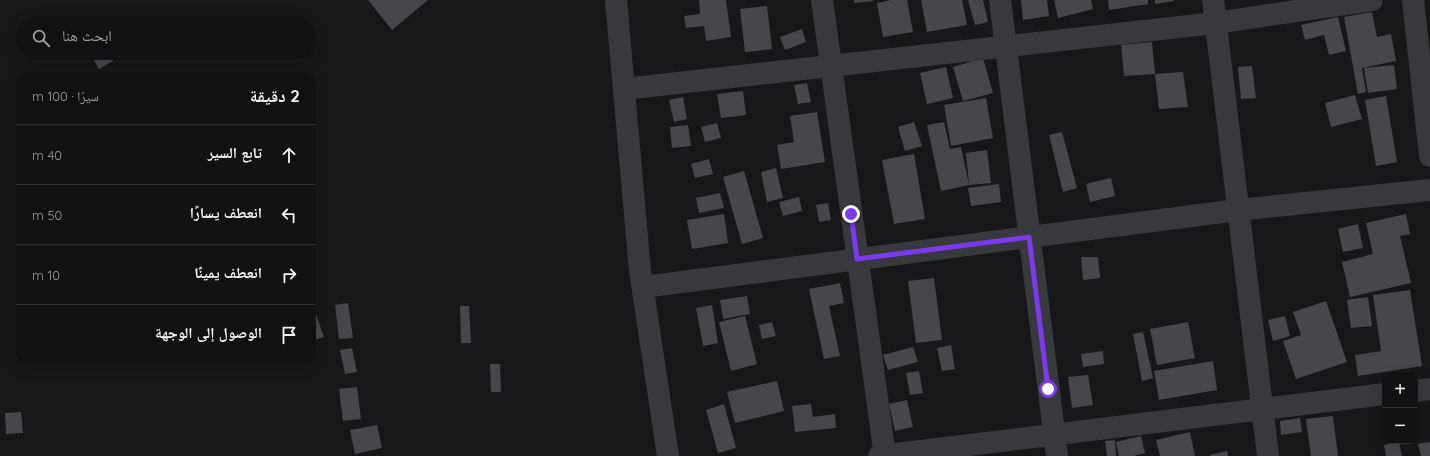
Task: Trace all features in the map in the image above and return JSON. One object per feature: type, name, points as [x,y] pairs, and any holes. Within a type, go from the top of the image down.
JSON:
[{"type":"street","points":[[616,0],[643,287],[668,456]]},
{"type":"street","points":[[822,0],[883,456],[1382,394]]},
{"type":"street","points":[[1000,0],[1057,456]]},
{"type":"street","points":[[1213,0],[1268,456]]},
{"type":"street","points":[[624,89],[1215,23],[1372,0]]},
{"type":"street","points":[[1413,0],[1430,156]]},
{"type":"street","points":[[643,287],[1238,210],[1430,190]]},
{"type":"street","points":[[1418,391],[1430,389]]},
{"type":"building","points":[[368,0],[428,0],[392,30]]},
{"type":"building","points":[[699,0],[726,0],[731,37],[706,41],[704,26],[686,28],[684,16],[700,14]]},
{"type":"building","points":[[854,0],[873,0],[873,1],[854,3]]},
{"type":"building","points":[[891,0],[907,0],[913,32],[883,37],[877,3]]},
{"type":"building","points":[[921,0],[962,0],[967,25],[927,32]]},
{"type":"building","points":[[968,0],[983,0],[988,22],[975,25]]},
{"type":"building","points":[[1021,0],[1047,0],[1049,16],[1023,20]]},
{"type":"building","points":[[1054,0],[1091,0],[1093,9],[1058,18]]},
{"type":"building","points":[[1108,0],[1148,0],[1148,4],[1109,10]]},
{"type":"building","points":[[1155,0],[1174,0],[1174,1],[1155,4]]},
{"type":"building","points":[[767,6],[772,49],[745,52],[740,9]]},
{"type":"building","points":[[1372,12],[1377,37],[1391,34],[1396,61],[1362,68],[1366,92],[1358,94],[1344,17]]},
{"type":"building","points":[[1338,17],[1346,51],[1329,55],[1324,35],[1305,40],[1301,25]]},
{"type":"building","points":[[802,29],[806,42],[785,50],[780,37]]},
{"type":"building","points":[[1152,42],[1155,74],[1124,76],[1121,45]]},
{"type":"building","points":[[983,58],[993,93],[963,101],[953,67]]},
{"type":"building","points":[[94,60],[113,61],[99,69]]},
{"type":"building","points":[[1394,65],[1397,89],[1368,93],[1364,68]]},
{"type":"building","points":[[1252,66],[1256,98],[1241,99],[1238,67]]},
{"type":"building","points":[[946,67],[953,98],[927,104],[920,73]]},
{"type":"building","points":[[1183,72],[1188,107],[1159,109],[1155,74]]},
{"type":"building","points":[[807,83],[811,102],[798,104],[794,85]]},
{"type":"building","points":[[743,91],[746,115],[721,118],[717,94]]},
{"type":"building","points":[[1355,95],[1362,119],[1331,127],[1325,103]]},
{"type":"building","points":[[1386,96],[1397,162],[1376,166],[1365,100]]},
{"type":"building","points":[[683,97],[687,119],[674,122],[669,100]]},
{"type":"building","points":[[986,98],[993,138],[951,146],[944,105]]},
{"type":"building","points":[[817,112],[825,162],[781,169],[777,145],[794,142],[790,116]]},
{"type":"building","points":[[914,122],[922,146],[905,151],[898,127]]},
{"type":"building","points":[[944,122],[950,149],[961,147],[969,185],[941,191],[927,125]]},
{"type":"building","points":[[717,123],[721,138],[705,142],[701,127]]},
{"type":"building","points":[[688,125],[691,146],[672,148],[670,127]]},
{"type":"building","points":[[1062,132],[1077,188],[1063,192],[1049,135]]},
{"type":"building","points":[[987,150],[991,183],[969,185],[966,153]]},
{"type":"building","points":[[914,154],[925,219],[894,224],[882,160]]},
{"type":"building","points":[[709,159],[713,174],[695,178],[691,164]]},
{"type":"building","points":[[776,168],[783,198],[767,202],[761,172]]},
{"type":"building","points":[[744,171],[763,238],[742,244],[723,177]]},
{"type":"building","points":[[1111,178],[1115,196],[1090,202],[1086,184]]},
{"type":"building","points":[[999,184],[1001,202],[971,206],[968,188]]},
{"type":"building","points":[[720,193],[724,208],[699,213],[696,198]]},
{"type":"building","points":[[799,197],[802,211],[783,216],[779,202]]},
{"type":"building","points":[[828,203],[831,220],[819,222],[816,205]]},
{"type":"building","points":[[724,214],[728,243],[692,249],[687,220]]},
{"type":"building","points":[[1406,214],[1410,234],[1400,236],[1411,283],[1350,297],[1342,262],[1373,254],[1366,223]]},
{"type":"building","points":[[1358,224],[1363,248],[1343,252],[1338,229]]},
{"type":"building","points":[[1081,257],[1098,257],[1100,278],[1083,280]]},
{"type":"building","points":[[934,278],[942,340],[916,343],[908,281]]},
{"type":"building","points":[[840,283],[844,303],[829,306],[840,356],[824,359],[809,289]]},
{"type":"building","points":[[1410,290],[1422,366],[1358,376],[1355,355],[1381,351],[1373,295]]},
{"type":"building","points":[[747,296],[750,314],[723,319],[720,300]]},
{"type":"building","points":[[1368,297],[1372,326],[1351,328],[1347,300]]},
{"type":"building","points":[[1326,301],[1347,362],[1296,379],[1283,341],[1301,335],[1293,312]]},
{"type":"building","points":[[348,303],[353,338],[339,339],[335,305]]},
{"type":"building","points":[[712,305],[718,343],[703,346],[696,308]]},
{"type":"building","points":[[460,306],[469,306],[471,343],[461,343]]},
{"type":"building","points":[[316,315],[324,337],[316,340]]},
{"type":"building","points":[[745,316],[757,364],[731,371],[719,322]]},
{"type":"building","points":[[1285,316],[1290,336],[1273,341],[1268,320]]},
{"type":"building","points":[[772,322],[776,336],[762,339],[759,325]]},
{"type":"building","points":[[1188,322],[1195,358],[1157,365],[1150,329]]},
{"type":"building","points":[[1143,332],[1153,378],[1142,381],[1133,334]]},
{"type":"building","points":[[951,345],[955,369],[942,371],[937,348]]},
{"type":"building","points":[[913,347],[918,362],[888,370],[883,355]]},
{"type":"building","points":[[352,348],[357,372],[345,374],[340,350]]},
{"type":"building","points":[[1103,351],[1104,364],[1083,367],[1081,354]]},
{"type":"building","points":[[1213,361],[1217,390],[1159,400],[1154,371]]},
{"type":"building","points":[[490,364],[500,364],[501,392],[491,392]]},
{"type":"building","points":[[919,371],[923,393],[910,395],[906,373]]},
{"type":"building","points":[[1088,375],[1093,405],[1072,408],[1068,377]]},
{"type":"building","points":[[777,381],[784,411],[735,423],[727,392]]},
{"type":"building","points":[[357,387],[361,419],[343,421],[339,389]]},
{"type":"building","points":[[907,400],[913,427],[895,431],[889,404]]},
{"type":"building","points":[[724,404],[736,448],[718,453],[706,410]]},
{"type":"building","points":[[811,404],[813,417],[835,414],[836,428],[795,432],[792,406]]},
{"type":"building","points":[[21,412],[23,433],[6,434],[5,413]]},
{"type":"building","points":[[1333,416],[1338,456],[1311,456],[1306,419]]},
{"type":"building","points":[[1300,418],[1302,432],[1281,435],[1280,421]]},
{"type":"building","points":[[377,425],[382,448],[355,454],[350,430]]},
{"type":"building","points":[[1190,432],[1195,456],[1160,456],[1156,440]]},
{"type":"building","points":[[1141,436],[1145,453],[1134,456],[1119,456],[1116,442]]},
{"type":"building","points":[[1115,440],[1116,456],[1107,456],[1105,441]]},
{"type":"building","points":[[1430,442],[1430,456],[1421,456],[1418,444]]},
{"type":"building","points":[[1399,444],[1402,456],[1386,456],[1384,445]]},
{"type":"building","points":[[1227,451],[1228,456],[1210,456],[1210,455]]},
{"type":"route","points":[[851,214],[857,259],[1029,237],[1048,389]]}]
